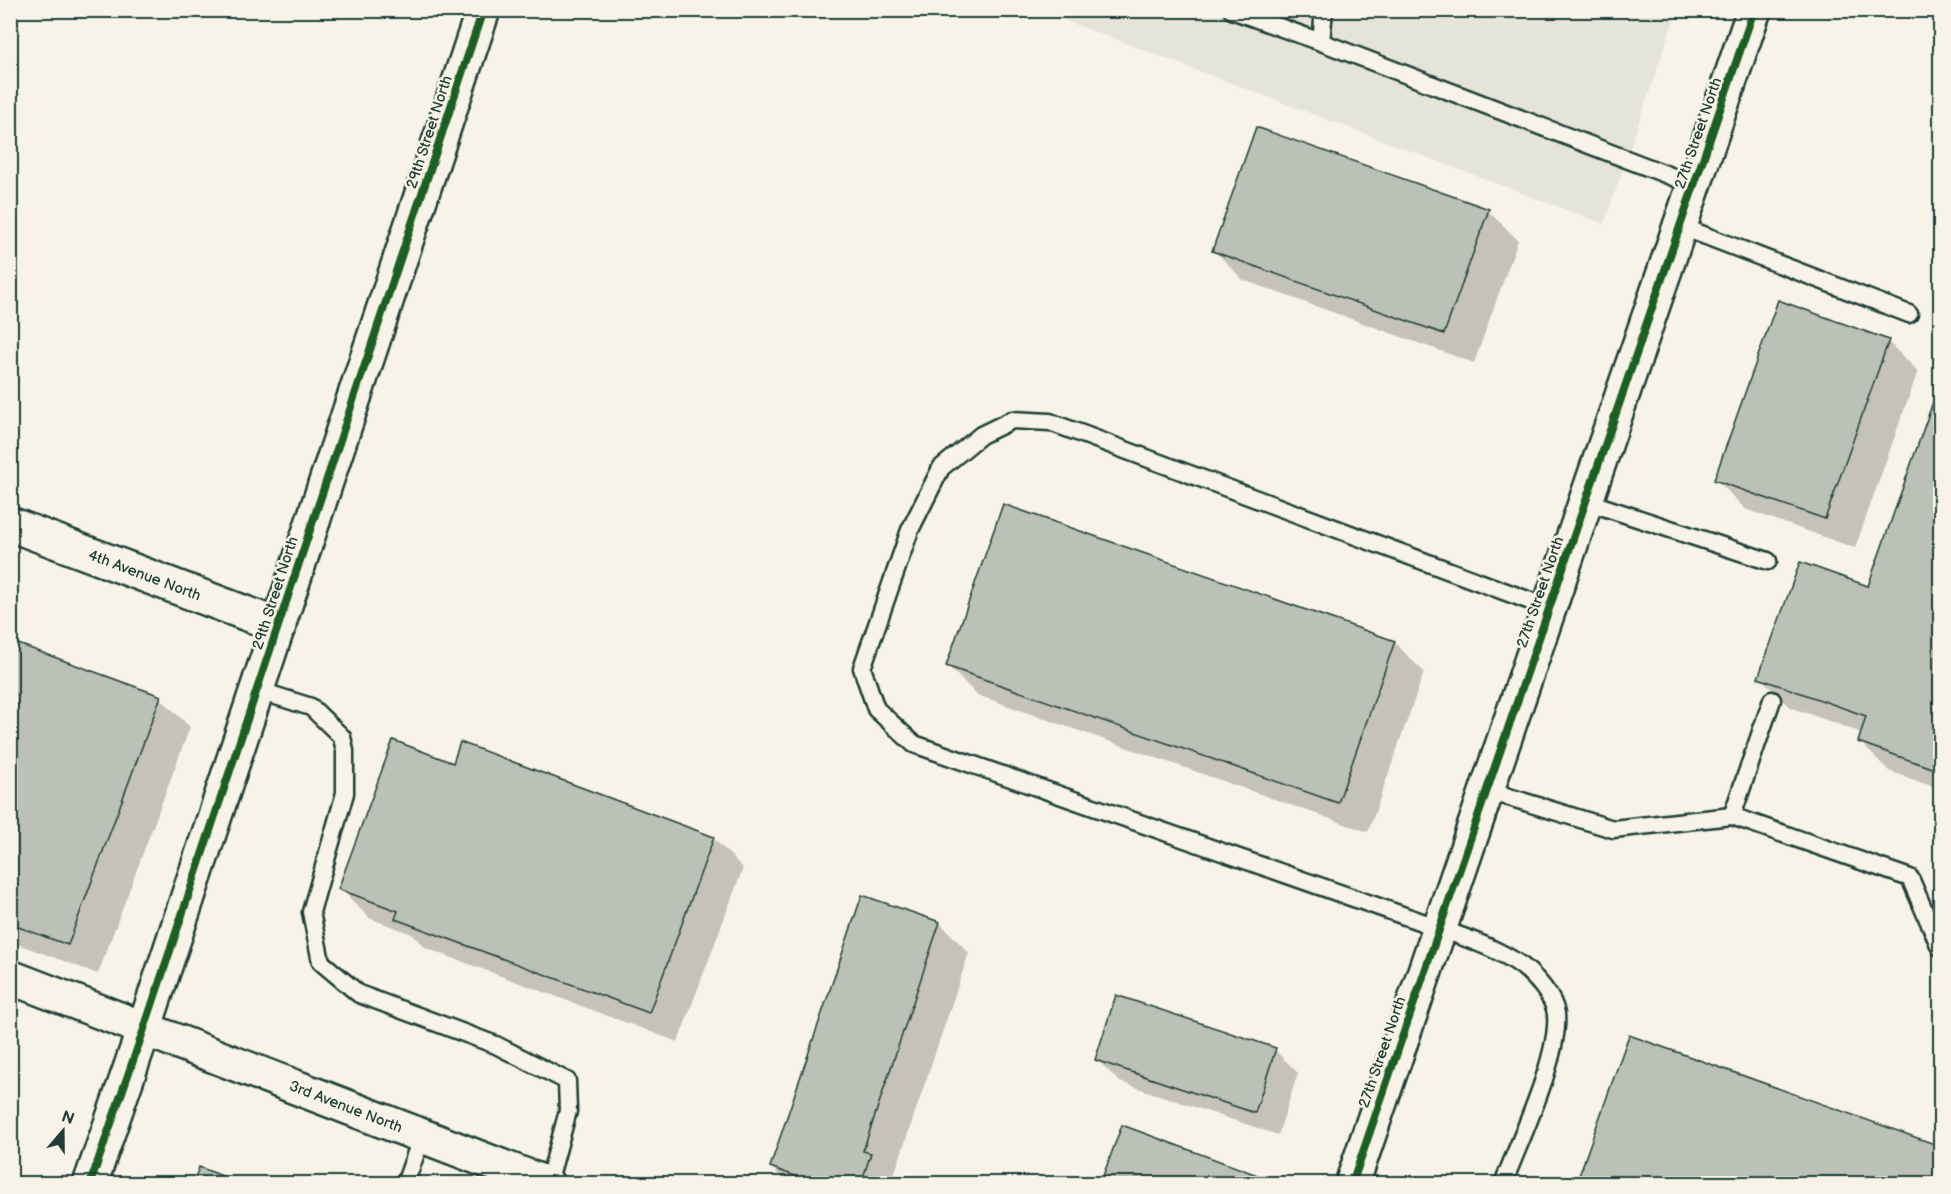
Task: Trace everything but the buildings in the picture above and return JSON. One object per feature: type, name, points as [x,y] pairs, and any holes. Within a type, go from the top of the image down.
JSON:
[{"type":"street","name":"29th Street North","points":[[90,1184],[279,626],[483,10]]},
{"type":"street","name":"27th Street North","points":[[1352,1184],[1754,10]]},
{"type":"street","name":"4th Avenue North","points":[[10,524],[279,626]]},
{"type":"street","name":"3rd Avenue North","points":[[10,977],[548,1184]]},
{"type":"lane","points":[[1232,10],[1694,185]]},
{"type":"lane","points":[[1321,42],[1324,10]]},
{"type":"lane","points":[[1680,226],[1909,314]]},
{"type":"lane","points":[[1503,1184],[1553,1048],[1556,1012],[1541,983],[1522,966],[1488,946],[1439,928],[914,744],[876,709],[862,668],[876,622],[910,530],[941,468],[981,435],[1012,420],[1050,422],[1549,608]]},
{"type":"lane","points":[[1585,501],[1768,561]]},
{"type":"lane","points":[[257,690],[311,707],[342,736],[345,751],[345,793],[311,912],[321,962],[359,994],[496,1045],[567,1081],[568,1111],[548,1184]]},
{"type":"lane","points":[[1732,816],[1772,700]]},
{"type":"lane","points":[[1486,790],[1613,829],[1732,816],[1910,878],[1938,946],[1941,947]]},
{"type":"lane","points":[[405,1184],[422,1136]]},
{"type":"shaded area","points":[[1040,11],[1677,11],[1604,224]]},
{"type":"cycle path","points":[[90,1184],[144,1029],[483,10]]},
{"type":"cycle path","points":[[1352,1184],[1754,10]]}]
